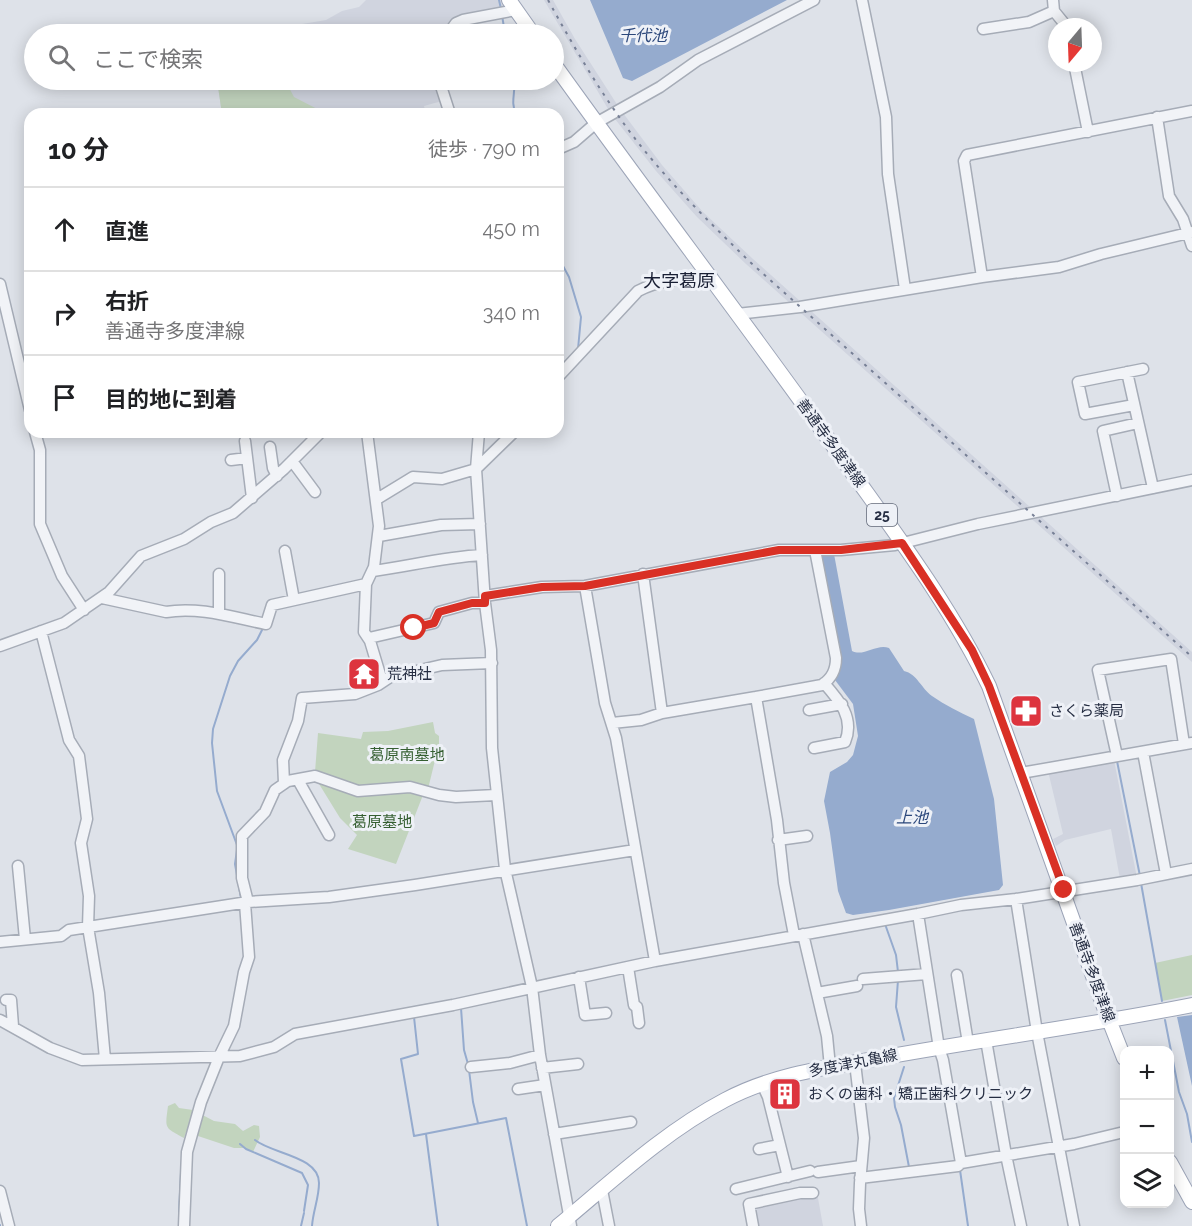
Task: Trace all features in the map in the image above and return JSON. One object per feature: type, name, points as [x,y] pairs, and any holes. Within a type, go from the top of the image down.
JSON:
[{"type":"main road","points":[[513,5],[526,24]]},
{"type":"main road","name":"善通寺多度津線","points":[[564,78],[711,277],[902,543],[972,650],[989,686],[1120,1046]]},
{"type":"main road","name":"多度津丸亀線","points":[[566,1223],[602,1190],[694,1118],[726,1099],[762,1084],[830,1067],[1192,1005]]},
{"type":"main road","points":[[1174,1169],[1192,1200]]},
{"type":"street","points":[[564,146],[574,142],[596,123],[660,87],[698,60],[814,0]]},
{"type":"street","points":[[862,0],[886,117],[888,174],[905,289]]},
{"type":"street","points":[[456,24],[513,5]]},
{"type":"street","points":[[983,29],[1029,21],[1053,5],[1061,18]]},
{"type":"street","points":[[1076,72],[1088,132]]},
{"type":"street","points":[[442,90],[448,108]]},
{"type":"street","points":[[982,277],[964,161],[967,155],[1192,111]]},
{"type":"street","points":[[1156,117],[1169,196],[1190,232],[1192,246]]},
{"type":"street","points":[[737,314],[800,307],[982,277],[1059,267],[1190,232]]},
{"type":"street","points":[[564,370],[638,291],[671,280],[711,277]]},
{"type":"street","points":[[0,284],[24,386]]},
{"type":"street","points":[[564,360],[572,360]]},
{"type":"street","points":[[1134,405],[1085,414],[1078,382],[1143,369]]},
{"type":"street","points":[[1127,372],[1153,488]]},
{"type":"street","points":[[1117,496],[1103,431],[1138,423]]},
{"type":"street","points":[[37,438],[40,450],[40,524],[62,576],[84,610]]},
{"type":"street","points":[[0,646],[64,623],[102,598],[141,556],[184,539],[211,522],[232,513],[277,476],[315,438]]},
{"type":"street","points":[[368,438],[376,499],[378,536],[373,571],[366,584],[364,632],[369,638],[382,681]]},
{"type":"street","points":[[479,438],[476,469],[492,663],[492,748],[496,795],[505,869],[532,987],[566,1223]]},
{"type":"street","points":[[376,499],[412,477],[442,479],[476,469],[508,438]]},
{"type":"street","points":[[245,441],[252,498]]},
{"type":"street","points":[[270,447],[273,468],[277,476]]},
{"type":"street","points":[[231,460],[247,458]]},
{"type":"street","points":[[292,461],[315,492]]},
{"type":"street","points":[[369,638],[434,623],[439,612],[542,587],[585,586],[779,550],[841,550],[902,543],[978,524],[1192,480]]},
{"type":"street","points":[[378,536],[441,525],[480,524]]},
{"type":"street","points":[[612,723],[642,720],[662,713],[814,687],[830,679],[836,658],[815,550]]},
{"type":"street","points":[[285,551],[284,565],[294,600]]},
{"type":"street","points":[[373,571],[445,558],[482,555]]},
{"type":"street","points":[[219,574],[219,614]]},
{"type":"street","points":[[643,574],[662,713]]},
{"type":"street","points":[[102,598],[166,612],[177,610],[219,614],[267,624],[272,605],[366,584]]},
{"type":"street","points":[[585,586],[605,703],[616,738],[655,961]]},
{"type":"street","points":[[41,631],[69,740],[79,756],[87,819],[81,843],[89,896],[88,927],[99,993],[105,1059]]},
{"type":"street","points":[[1021,773],[1188,744],[1171,659],[1098,670],[1116,756]]},
{"type":"street","points":[[284,783],[283,760],[298,721],[302,698],[355,694],[378,685],[382,681],[442,666],[492,663]]},
{"type":"street","points":[[814,748],[845,742],[848,723],[842,704],[824,683]]},
{"type":"street","points":[[756,697],[774,801],[778,840],[798,935],[817,993],[827,1036],[830,1067]]},
{"type":"street","points":[[809,710],[842,704]]},
{"type":"street","points":[[1143,752],[1166,874]]},
{"type":"street","points":[[184,1226],[186,1152],[201,1102],[234,1026],[249,957],[247,902],[242,878],[242,836],[265,812],[275,790],[284,783],[315,776],[358,791],[410,787],[456,797],[496,795]]},
{"type":"street","points":[[298,780],[329,835]]},
{"type":"street","points":[[778,840],[807,836]]},
{"type":"street","points":[[0,942],[62,936],[69,930],[247,902],[329,897],[635,850]]},
{"type":"street","points":[[18,866],[25,939]]},
{"type":"street","points":[[0,1020],[50,1048],[82,1060],[240,1056],[274,1047],[295,1034],[453,1005],[655,961],[961,905],[1016,899],[1192,869]]},
{"type":"street","points":[[1016,899],[1057,1146],[1074,1226]]},
{"type":"street","points":[[918,914],[939,1048],[961,1163]]},
{"type":"street","points":[[628,967],[639,1023]]},
{"type":"street","points":[[817,993],[860,982],[927,974]]},
{"type":"street","points":[[957,975],[968,1043]]},
{"type":"street","points":[[579,977],[585,1015],[606,1013]]},
{"type":"street","points":[[6,1000],[11,1000],[13,1026]]},
{"type":"street","points":[[986,1040],[1021,1226]]},
{"type":"street","points":[[471,1067],[510,1063],[540,1055]]},
{"type":"street","points":[[855,1063],[864,1138],[860,1178],[861,1226]]},
{"type":"street","points":[[542,1068],[578,1064]]},
{"type":"street","points":[[762,1084],[768,1097],[788,1177]]},
{"type":"street","points":[[519,1089],[545,1085]]},
{"type":"street","points":[[554,1134],[631,1122]]},
{"type":"street","points":[[860,1178],[958,1166],[961,1163],[1120,1133]]},
{"type":"street","points":[[759,1149],[780,1145]]},
{"type":"street","points":[[736,1189],[814,1172],[861,1166]]},
{"type":"street","points":[[602,1190],[609,1226]]},
{"type":"street","points":[[0,1191],[9,1226]]},
{"type":"street","points":[[753,1226],[749,1204],[800,1193],[813,1193]]},
{"type":"shaded area","points":[[366,0],[505,0],[510,9],[455,21],[453,24],[302,24],[326,20],[342,11],[359,7]]},
{"type":"shaded area","points":[[544,0],[553,0],[620,109],[662,165],[703,212],[1192,652],[1192,662],[746,264],[697,217],[656,171],[611,114],[564,34],[564,24],[558,24]]},
{"type":"shaded area","points":[[218,90],[439,90],[442,101],[424,106],[424,108],[221,108]]},
{"type":"shaded area","points":[[1114,760],[1137,878],[1120,879],[1111,829],[1065,840],[1056,846],[1053,839],[1063,834],[1048,771]]},
{"type":"shaded area","points":[[802,1197],[818,1198],[823,1226],[757,1226],[753,1207]]},
{"type":"green space","points":[[218,90],[290,90],[294,97],[315,108],[221,108]]},
{"type":"green space","name":"葛原南墓地","points":[[433,722],[435,733],[439,736],[439,744],[428,789],[357,786],[315,772],[318,733],[361,739],[363,732],[388,731]]},
{"type":"green space","name":"葛原墓地","points":[[316,779],[326,783],[423,795],[396,864],[348,849],[357,835],[340,818]]},
{"type":"green space","points":[[1192,955],[1192,995],[1162,1001],[1155,963]]},
{"type":"green space","points":[[175,1103],[179,1108],[193,1110],[214,1121],[235,1124],[243,1131],[254,1125],[259,1126],[260,1137],[253,1152],[186,1132],[184,1138],[173,1132],[167,1126],[166,1119],[168,1106]]},
{"type":"water","name":"千代池","points":[[590,0],[787,0],[632,81],[623,78]]},
{"type":"water","name":"上池","points":[[834,554],[852,651],[889,648],[904,671],[916,678],[928,693],[974,719],[994,799],[1003,885],[999,890],[889,910],[853,915],[846,913],[838,891],[824,801],[830,772],[847,762],[853,755],[858,736],[853,704],[835,680],[839,666],[821,556]]},
{"type":"water","points":[[1192,1015],[1192,1086],[1177,1017]]},
{"type":"waterway","points":[[499,0],[501,9]]},
{"type":"waterway","points":[[502,15],[503,24]]},
{"type":"waterway","points":[[514,90],[514,108]]},
{"type":"waterway","points":[[564,268],[581,317],[578,349]]},
{"type":"waterway","points":[[237,845],[217,791],[212,743],[213,729],[230,676],[238,661],[257,640],[263,628]]},
{"type":"waterway","points":[[1117,761],[1140,876]]},
{"type":"waterway","points":[[237,850],[235,864],[241,898]]},
{"type":"waterway","points":[[1141,883],[1162,1001]]},
{"type":"waterway","points":[[885,924],[896,955],[898,972]]},
{"type":"waterway","points":[[898,980],[896,1007],[904,1040]]},
{"type":"waterway","points":[[461,1008],[464,1050],[468,1064]]},
{"type":"waterway","points":[[416,1016],[414,1017],[418,1054],[401,1059],[414,1136],[506,1118],[527,1226]]},
{"type":"waterway","points":[[1165,1020],[1179,1092],[1187,1114],[1192,1142]]},
{"type":"waterway","points":[[904,1067],[894,1098],[909,1167]]},
{"type":"waterway","points":[[469,1070],[478,1123]]},
{"type":"waterway","points":[[426,1134],[438,1226]]},
{"type":"waterway","points":[[255,1140],[303,1161],[317,1174],[319,1189],[312,1226]]},
{"type":"waterway","points":[[240,1144],[246,1149],[302,1173],[308,1185],[304,1211]]},
{"type":"waterway","points":[[960,1170],[968,1226]]},
{"type":"waterway","points":[[179,1212],[181,1173]]},
{"type":"waterway","points":[[301,1226],[304,1213]]},
{"type":"railway","points":[[548,0],[562,24]]},
{"type":"railway","points":[[564,28],[597,84],[630,132],[696,208],[750,262],[1192,657]]},
{"type":"place","name":"荒神社","points":[[364,674]]},
{"type":"place","name":"さくら薬局","points":[[1026,711]]},
{"type":"place","name":"おくの歯科・矯正歯科クリニック","points":[[785,1094]]},
{"type":"district","name":"大字葛原","points":[[679,280]]},
{"type":"route","points":[[414,628],[434,623],[439,612],[472,603],[485,603],[485,596],[561,585],[585,586],[779,550],[841,550],[902,543],[972,650],[989,686],[1064,890]]}]
